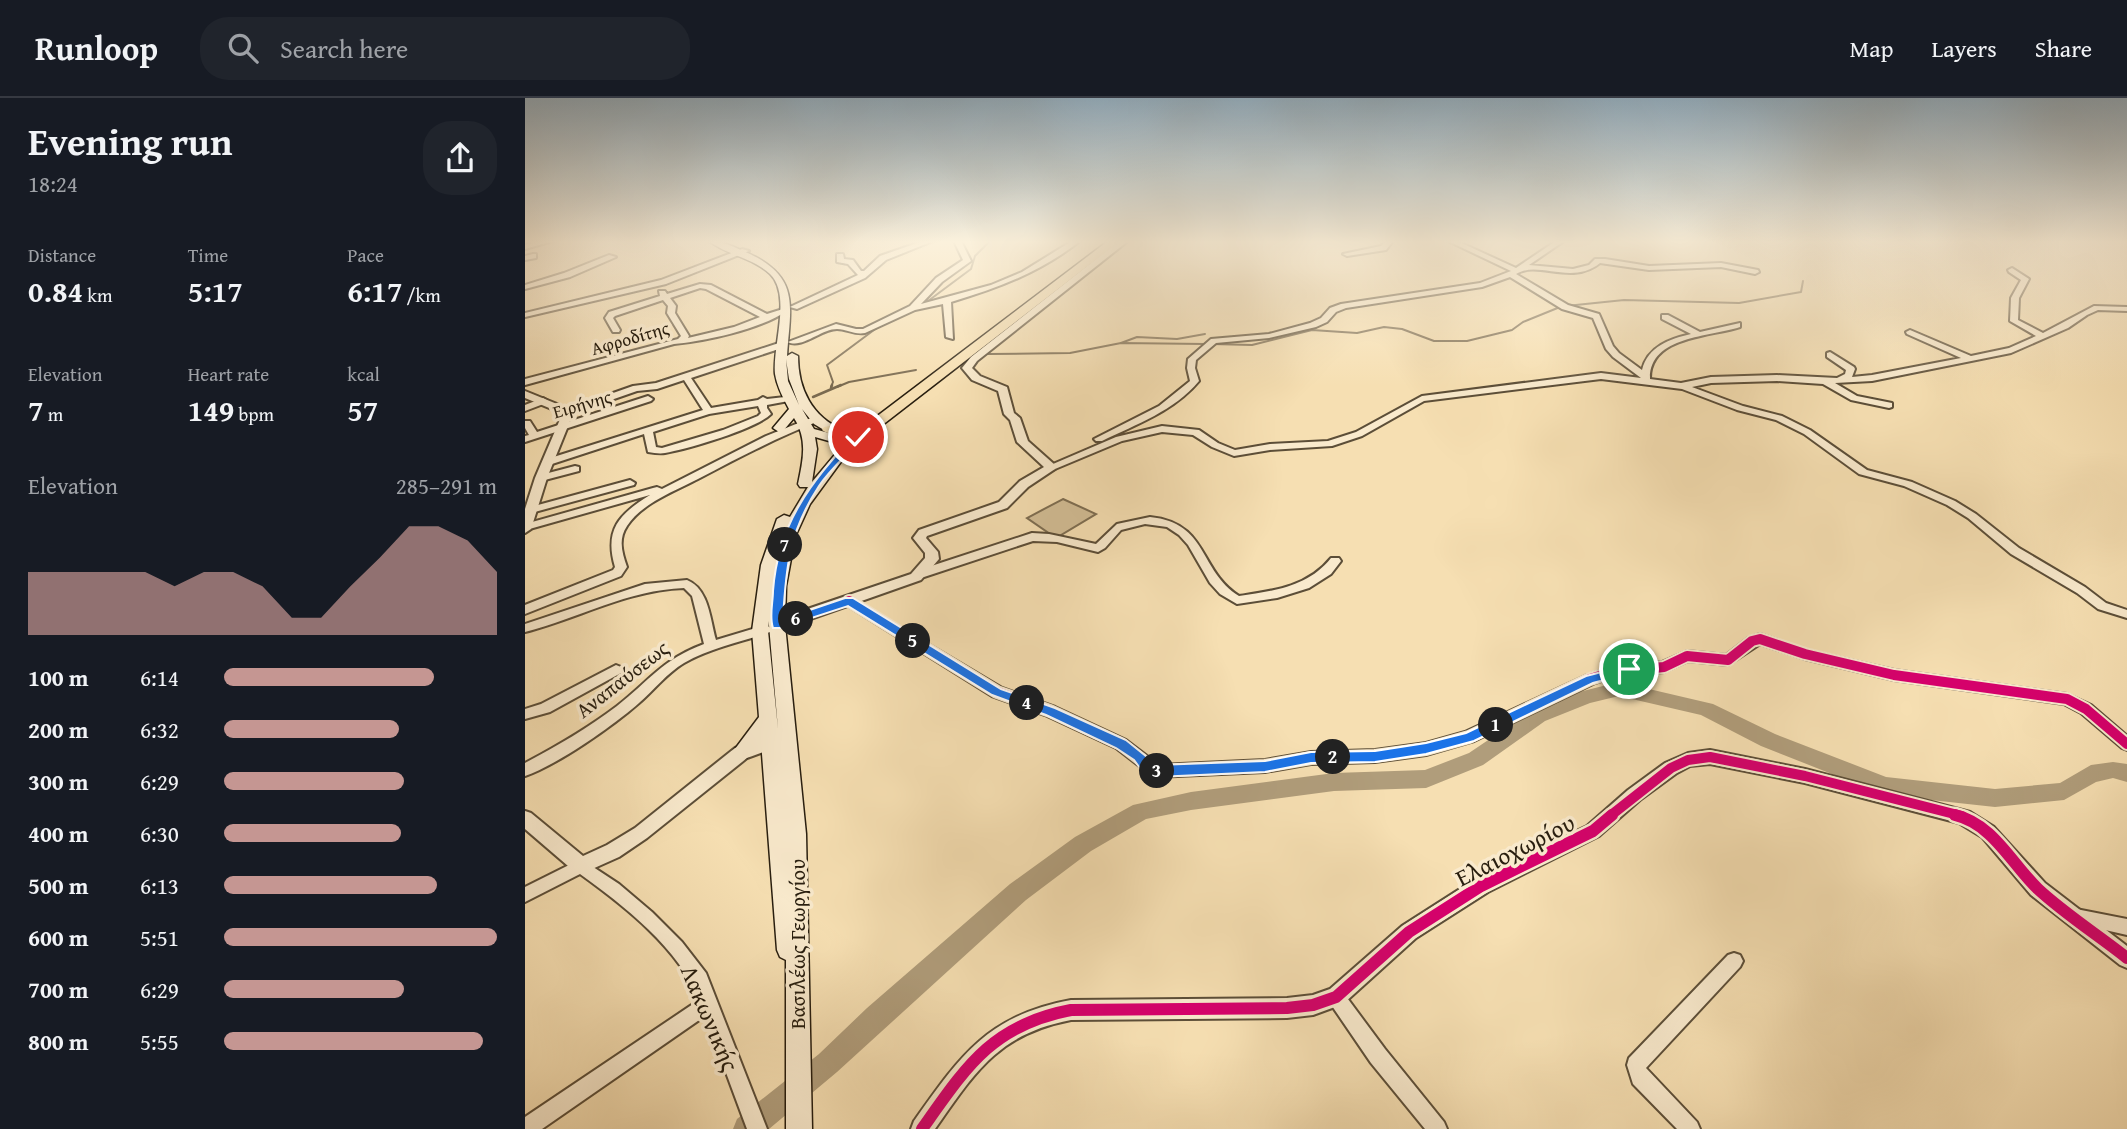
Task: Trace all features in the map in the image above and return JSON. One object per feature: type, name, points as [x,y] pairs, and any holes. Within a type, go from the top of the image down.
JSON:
[{"type":"main road","points":[[793,289],[782,380],[818,436],[849,440],[1051,289]]},
{"type":"main road","points":[[829,430],[851,427],[869,417],[1040,289]]},
{"type":"main road","points":[[787,344],[811,449],[805,484]]},
{"type":"main road","points":[[805,484],[869,417]]},
{"type":"main road","points":[[804,418],[849,440]]},
{"type":"main road","points":[[782,429],[804,418]]},
{"type":"main road","points":[[782,429],[804,418]]},
{"type":"main road","name":"Βασιλέως Γεωργίου","points":[[779,745],[766,721],[768,628],[780,565],[791,529],[816,484],[849,440]]},
{"type":"main road","name":"Βασιλέως Γεωργίου","points":[[799,1129],[797,1040],[779,745],[764,587],[772,548],[805,484]]},
{"type":"main road","points":[[741,753],[766,721]]},
{"type":"street","points":[[525,315],[634,289]]},
{"type":"street","points":[[660,289],[672,306],[671,313],[685,336],[682,341]]},
{"type":"street","points":[[616,330],[609,318],[613,314],[694,289]]},
{"type":"street","points":[[712,289],[767,317]]},
{"type":"street","name":"Αφροδίτης","points":[[525,382],[737,329],[832,289]]},
{"type":"street","points":[[913,308],[933,289]]},
{"type":"street","points":[[565,414],[636,388],[655,386],[836,326],[856,332],[865,331],[913,308],[947,301],[981,289]]},
{"type":"street","points":[[1051,467],[1023,442],[1015,418],[1009,414],[1003,389],[976,378],[967,368],[974,359],[1063,289]]},
{"type":"street","points":[[921,574],[931,561],[932,555],[920,539],[923,533],[1003,505],[1024,484],[1051,467],[1093,442],[1159,412],[1195,381],[1191,368],[1192,359],[1219,339],[1276,334],[1319,323],[1333,310],[1343,306],[1449,289]]},
{"type":"street","points":[[1541,289],[1564,306],[1596,316],[1609,346],[1616,355],[1646,379]]},
{"type":"street","points":[[2020,289],[2015,298],[2014,321],[2042,336]]},
{"type":"street","points":[[947,301],[950,337]]},
{"type":"street","points":[[1681,386],[1711,380],[1777,378],[1825,381],[1872,378],[2011,350],[2097,308],[2127,309]]},
{"type":"street","points":[[1665,317],[1699,335]]},
{"type":"street","points":[[1646,379],[1647,362],[1654,352],[1699,335],[1737,325]]},
{"type":"street","points":[[1910,332],[1969,358]]},
{"type":"street","points":[[1830,355],[1851,369],[1849,375],[1839,380]]},
{"type":"street","points":[[686,376],[708,411]]},
{"type":"street","points":[[1051,467],[1119,439],[1162,429],[1196,432],[1215,445],[1234,453],[1270,447],[1311,447],[1359,434],[1413,402],[1433,397],[1601,376],[1646,379],[1681,386],[1740,408],[1779,418],[1807,432],[1863,472],[1908,484],[1951,503],[1972,516],[2015,551],[2081,590],[2102,606],[2127,614]]},
{"type":"street","points":[[1825,381],[1854,398],[1889,405]]},
{"type":"street","points":[[525,394],[565,414]]},
{"type":"street","points":[[610,397],[620,409]]},
{"type":"street","name":"Ειρήνης","points":[[530,437],[648,400]]},
{"type":"street","points":[[647,429],[652,450],[662,451],[726,432],[761,418],[766,414],[762,408],[763,400]]},
{"type":"street","points":[[548,462],[708,411],[763,400],[804,418]]},
{"type":"street","points":[[525,408],[543,401]]},
{"type":"street","points":[[565,414],[548,462],[530,494],[525,528],[675,487]]},
{"type":"street","points":[[527,423],[530,437]]},
{"type":"street","points":[[525,610],[617,573],[621,567],[613,542],[615,534],[635,511],[782,429]]},
{"type":"street","points":[[541,478],[575,469]]},
{"type":"street","points":[[529,509],[630,483]]},
{"type":"street","points":[[921,574],[1032,537],[1044,536],[1075,541],[1098,548],[1117,528],[1142,520],[1164,522],[1186,533],[1217,586],[1237,600],[1259,597],[1315,581],[1335,561]]},
{"type":"street","name":"Αναπαύσεως","points":[[525,770],[619,712],[662,671],[711,646],[849,601],[921,574]]},
{"type":"street","points":[[525,628],[554,621],[655,585],[687,584],[698,594],[711,646]]},
{"type":"street","points":[[849,601],[996,692],[1050,711],[1121,744],[1138,756],[1147,767],[1156,771],[1265,766],[1311,758],[1375,756],[1426,749],[1469,737],[1590,679],[1613,672],[1664,667],[1686,656],[1728,660],[1752,641],[1760,639],[1805,654],[1884,673],[2067,699],[2086,709],[2127,744]]},
{"type":"street","points":[[525,714],[545,708],[616,670]]},
{"type":"street","points":[[525,895],[628,842],[741,753],[779,745]]},
{"type":"street","points":[[718,773],[779,745]]},
{"type":"street","name":"Ελαιοχωρίου","points":[[922,1129],[971,1061],[986,1046],[1020,1022],[1045,1012],[1287,1008],[1313,1005],[1336,997],[1409,932],[1481,886],[1593,831],[1634,794],[1671,768],[1688,760],[1710,757],[1733,760],[1837,783],[1964,817],[1987,832],[2039,889],[2127,958]]},
{"type":"street","name":"Λακωνικής","points":[[525,818],[669,939],[694,970],[757,1129]]},
{"type":"street","points":[[2076,917],[2127,928]]},
{"type":"street","points":[[1690,1129],[1640,1077],[1636,1065],[1734,961]]},
{"type":"street","points":[[1336,997],[1378,1056],[1437,1129]]},
{"type":"street","points":[[525,1129],[708,1004]]},
{"type":"shaded area","points":[[1063,499],[1096,514],[1056,538],[1027,518]]},
{"type":"waterway","points":[[924,304],[944,289]]},
{"type":"waterway","points":[[1566,306],[1624,300],[1739,303],[1801,292],[1802,289]]},
{"type":"waterway","points":[[1212,344],[1252,345],[1312,330],[1357,333],[1384,327],[1402,329],[1434,341],[1467,341],[1512,330],[1523,322],[1560,307]]},
{"type":"waterway","points":[[903,315],[916,309]]},
{"type":"waterway","points":[[831,387],[833,382],[827,365],[878,327]]},
{"type":"waterway","points":[[1121,343],[1137,337],[1177,339],[1205,334]]},
{"type":"waterway","points":[[988,354],[1070,353],[1121,343]]},
{"type":"waterway","points":[[1121,343],[1205,344]]},
{"type":"waterway","points":[[837,387],[849,382],[916,370]]},
{"type":"waterway","points":[[813,397],[841,385]]},
{"type":"waterway","points":[[747,1129],[828,1063],[1018,892],[1083,844],[1141,811],[1191,801],[1334,782],[1426,779],[1476,759],[1538,716],[1586,697],[1619,689],[1706,709],[1768,740],[1885,786],[1995,798],[2064,791],[2091,774],[2113,770],[2127,773]]},
{"type":"cycle path","points":[[849,601],[997,692],[1050,711],[1121,744],[1156,771],[1265,766],[1311,758],[1375,756],[1426,749],[1469,737],[1590,679],[1613,672],[1664,667],[1687,656],[1728,660],[1752,641],[1760,639],[1805,654],[1894,675],[2067,699],[2086,709],[2127,744]]},
{"type":"cycle path","points":[[922,1129],[952,1087],[983,1051],[1021,1024],[1044,1015],[1071,1010],[1287,1008],[1313,1005],[1336,997],[1409,932],[1481,886],[1593,831],[1634,795],[1671,768],[1688,760],[1710,757],[1805,776],[1964,817],[1988,832],[2038,889],[2127,958]]},
{"type":"route","points":[[858,437],[816,484],[803,503],[787,537],[780,565],[777,625],[849,601],[996,692],[1050,711],[1121,744],[1131,749],[1147,767],[1156,771],[1265,766],[1311,758],[1375,756],[1426,749],[1469,737],[1590,679],[1629,669]]}]
